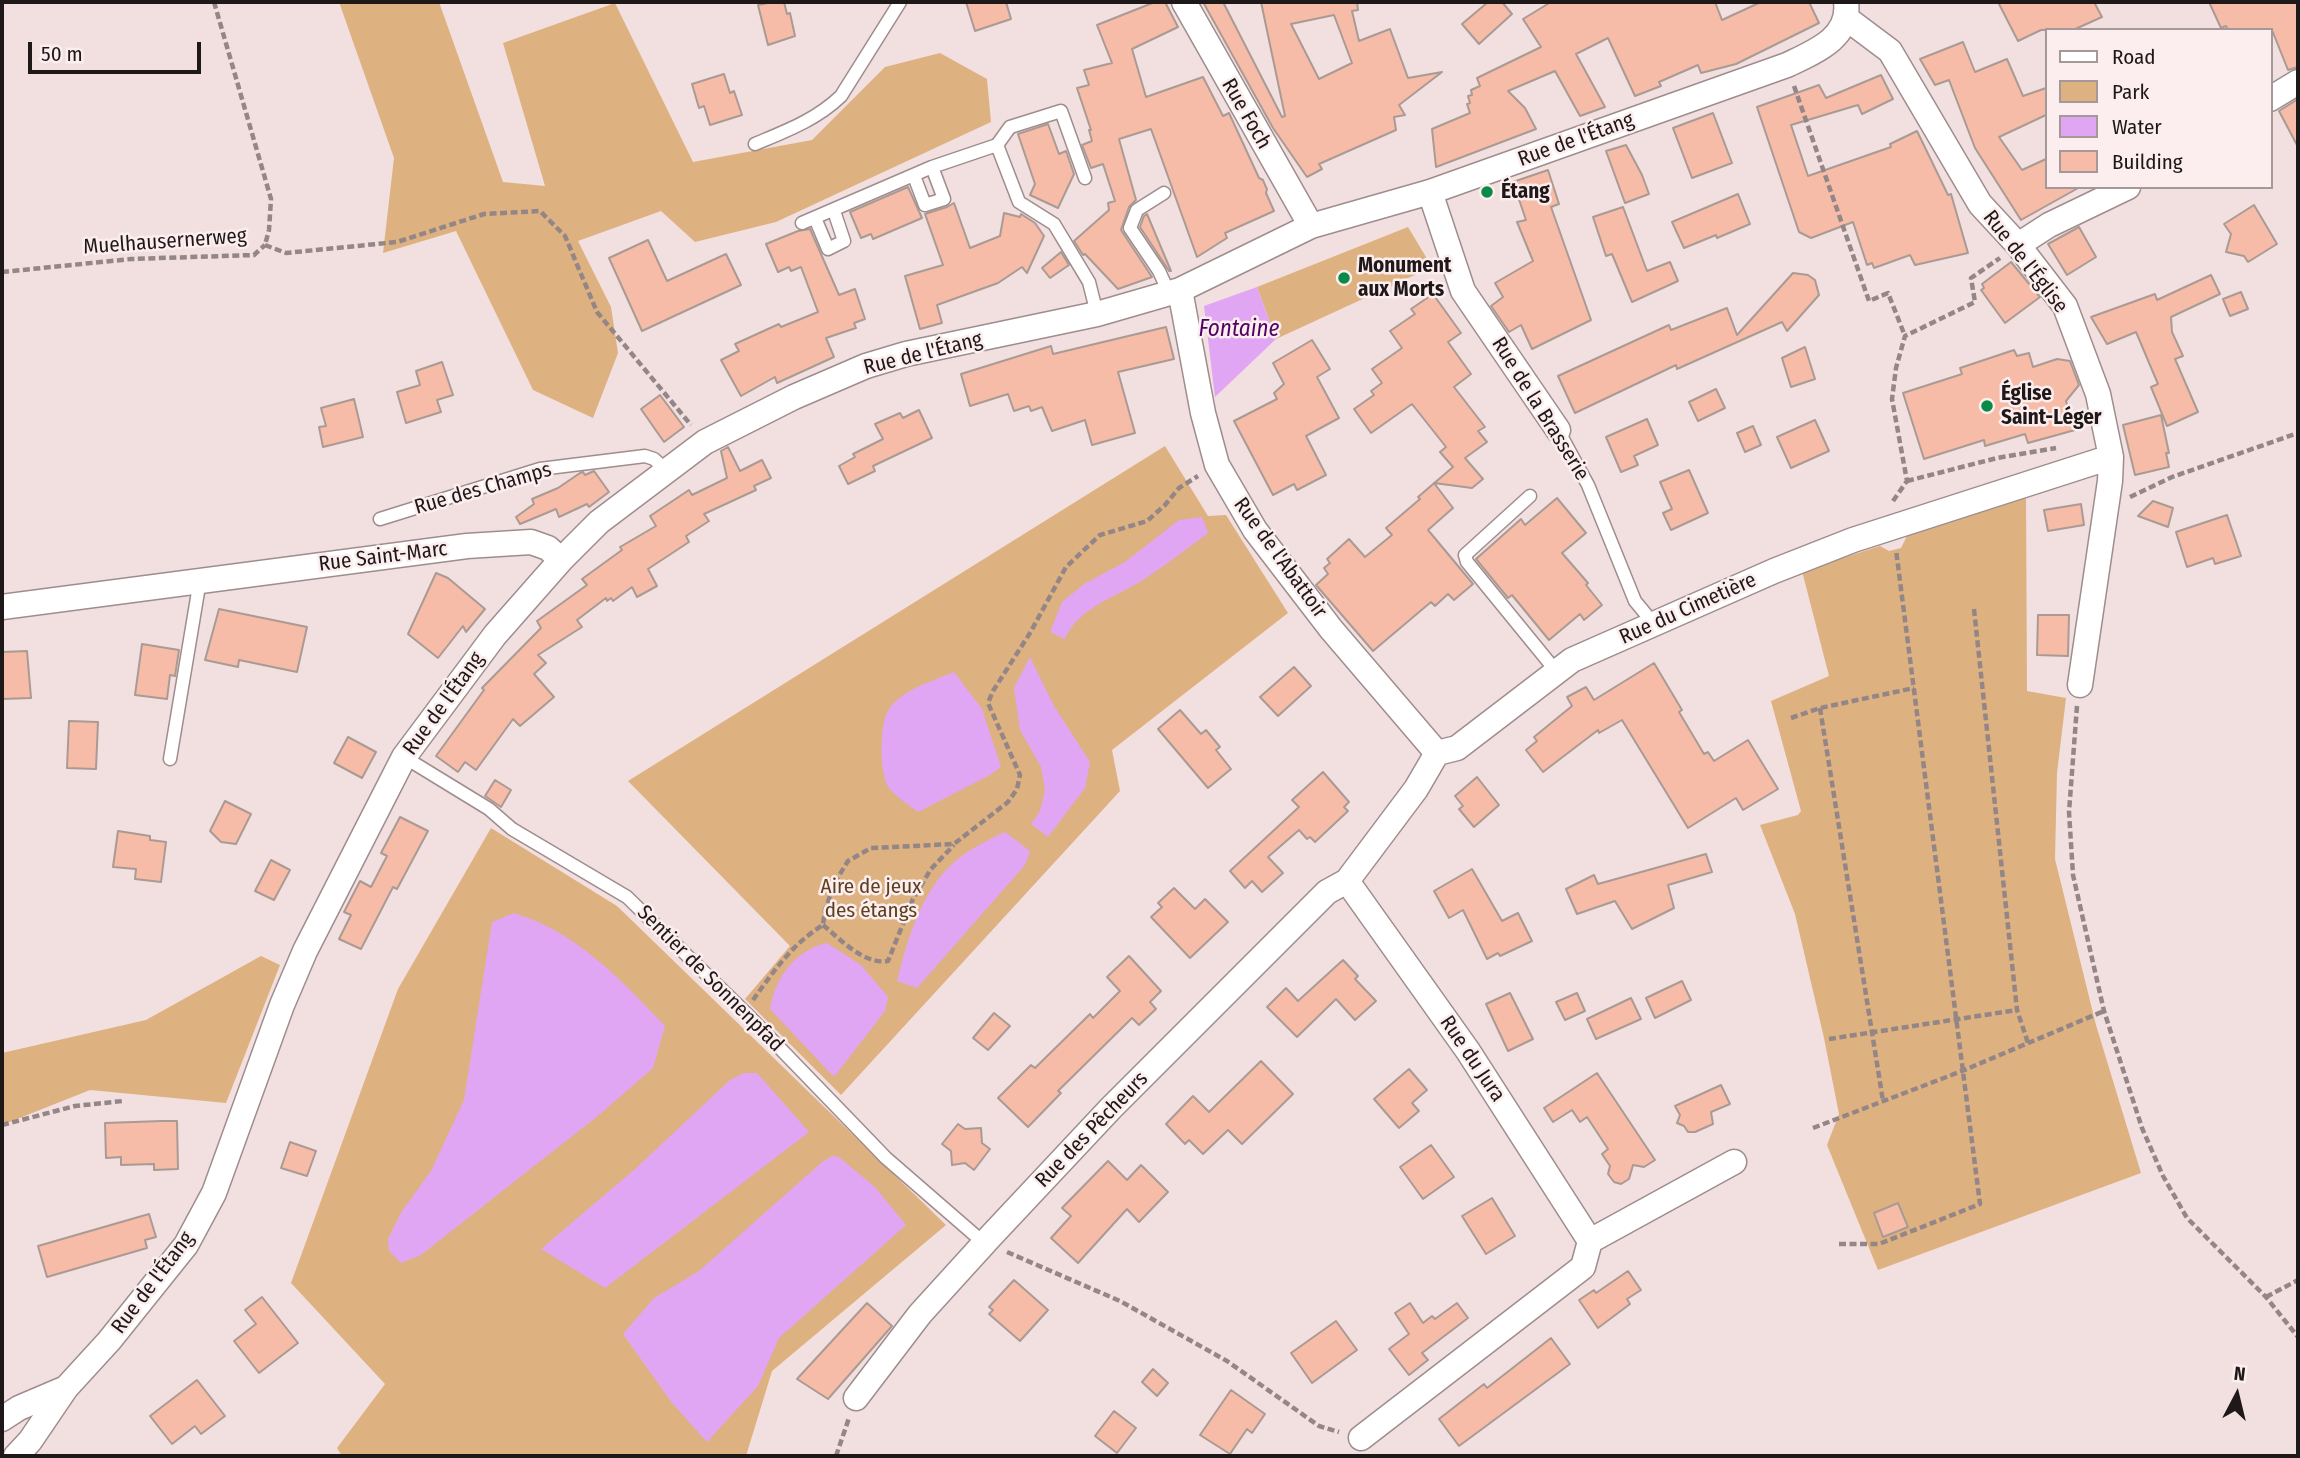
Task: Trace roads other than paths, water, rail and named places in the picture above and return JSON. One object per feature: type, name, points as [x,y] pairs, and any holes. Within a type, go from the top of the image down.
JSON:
[{"type":"street","name":"Rue Foch","points":[[1184,2],[1311,226]]},
{"type":"street","name":"Rue de l'Étang","points":[[16,1456],[30,1441],[66,1388],[110,1341],[186,1245],[214,1193],[282,1005],[305,951],[404,757],[495,635],[561,560],[599,522],[705,442],[783,402],[866,366],[906,354],[1097,314],[1174,291],[1311,226],[1430,192],[1787,65],[1819,50],[1838,34],[1846,10]]},
{"type":"street","name":"Rue de l'Église","points":[[1846,10],[1890,51],[1980,204],[2018,245],[2065,306],[2098,394],[2106,508],[2080,685]]},
{"type":"street","points":[[2272,98],[2298,82]]},
{"type":"street","points":[[2018,245],[2049,225],[2124,189]]},
{"type":"street","name":"Rue de la Brasserie","points":[[1430,192],[1463,291],[1558,430]]},
{"type":"street","name":"Rue de l'Abattoir","points":[[1174,291],[1217,465],[1255,530],[1331,629],[1437,752]]},
{"type":"street","name":"Rue du Cimetière","points":[[1437,752],[1457,748],[1572,660],[1774,571],[1853,540],[2102,460]]},
{"type":"street","name":"Rue Saint-Marc","points":[[2,607],[467,546],[531,542],[548,548],[561,560]]},
{"type":"street","points":[[1347,881],[1416,789],[1437,752]]},
{"type":"street","name":"Rue du Jura","points":[[1347,881],[1468,1051],[1590,1241]]},
{"type":"street","name":"Rue des Pêcheurs","points":[[856,1398],[920,1314],[1102,1118],[1327,891],[1347,881]]},
{"type":"street","points":[[1361,1438],[1583,1267],[1590,1241],[1734,1163]]},
{"type":"street","name":"Rue de l'Étang","points":[[2,1419],[19,1408],[66,1388]]},
{"type":"lane","points":[[755,144],[807,122],[841,96],[900,2]]},
{"type":"lane","points":[[834,211],[844,241],[828,249],[808,221],[932,167],[997,145],[1010,127],[1061,111],[1085,178]]},
{"type":"lane","points":[[997,145],[1019,202],[1054,224],[1089,282],[1097,314]]},
{"type":"lane","points":[[914,176],[925,205],[944,199],[932,167]]},
{"type":"lane","points":[[1164,192],[1137,211],[1130,228],[1174,291]]},
{"type":"lane","name":"Rue de la Brasserie","points":[[1558,430],[1588,485],[1635,601],[1654,624]]},
{"type":"lane","name":"Rue des Champs","points":[[380,519],[540,469],[645,456],[654,459],[666,470]]},
{"type":"lane","points":[[1530,496],[1465,555],[1467,562],[1556,671]]},
{"type":"lane","points":[[170,759],[200,580]]},
{"type":"lane","name":"Sentier de Sonnenpfad","points":[[404,757],[489,809],[512,828],[627,897],[745,1012],[886,1158],[984,1243]]},
{"type":"water","name":"Fontaine","points":[[1257,287],[1276,339],[1215,397],[1204,306]]},
{"type":"water","points":[[1202,517],[1208,533],[1146,578],[1089,610],[1079,618],[1065,639],[1050,632],[1062,602],[1084,584],[1125,562],[1179,520]]},
{"type":"water","points":[[1030,657],[1054,706],[1090,762],[1085,788],[1048,837],[1031,824],[1040,811],[1045,790],[1041,767],[1020,730],[1014,688]]},
{"type":"water","points":[[954,672],[982,709],[1001,767],[918,812],[895,795],[886,781],[883,772],[883,725],[889,709],[902,696]]},
{"type":"water","points":[[1005,832],[1030,851],[1025,865],[917,988],[897,981],[917,918],[932,888],[959,858]]},
{"type":"water","points":[[514,913],[558,932],[597,959],[665,1026],[653,1068],[599,1115],[421,1255],[401,1263],[389,1251],[388,1239],[402,1211],[431,1171],[464,1100],[492,922]]},
{"type":"water","points":[[827,943],[861,965],[888,997],[885,1011],[834,1077],[770,1009],[777,987],[788,967],[805,952]]},
{"type":"water","points":[[744,1073],[757,1073],[809,1132],[605,1288],[541,1249],[635,1169],[730,1080]]},
{"type":"water","points":[[832,1156],[839,1157],[875,1187],[906,1225],[779,1338],[758,1386],[707,1442],[672,1403],[623,1334],[654,1298],[699,1271]]},
{"type":"place","name":"Étang","points":[[1487,192]]},
{"type":"place","name":"Monument aux Morts","points":[[1344,278]]},
{"type":"place","name":"Église Saint-Léger","points":[[1987,406]]},
{"type":"park label","name":"Aire de jeux des étangs","points":[[871,899]]}]
